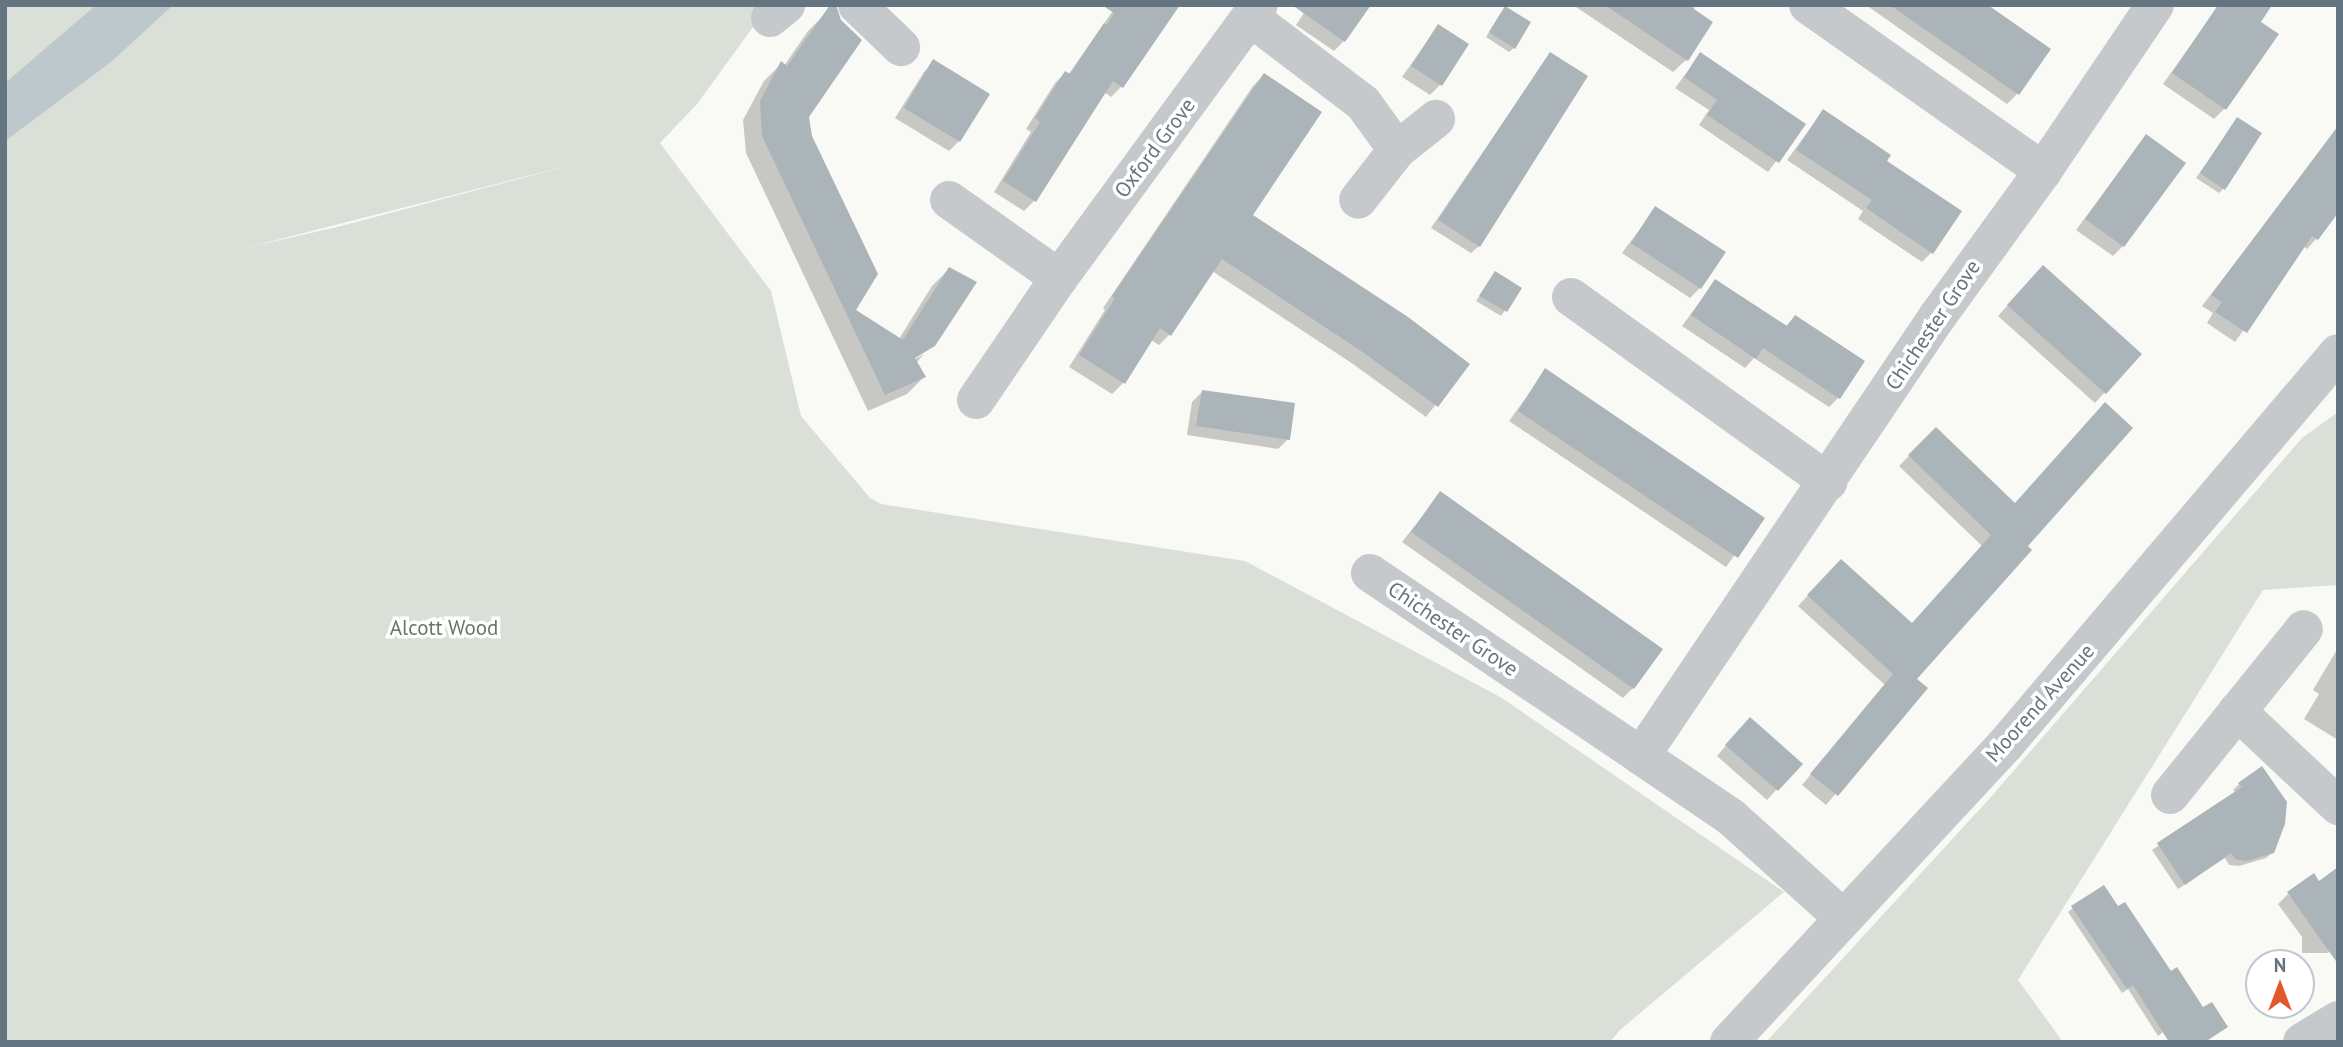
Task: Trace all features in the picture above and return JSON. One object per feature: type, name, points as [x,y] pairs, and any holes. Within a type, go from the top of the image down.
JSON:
[{"type":"street","points":[[858,5],[901,47]]},
{"type":"street","points":[[1808,5],[2043,171]]},
{"type":"street","name":"Chichester Grove","points":[[1641,756],[1937,317],[2043,171],[2155,5]]},
{"type":"street","name":"Oxford Grove","points":[[976,400],[1059,278],[1255,11],[1363,103],[1396,149]]},
{"type":"street","points":[[1358,200],[1396,149],[1436,119]]},
{"type":"street","points":[[949,200],[1059,278]]},
{"type":"street","points":[[1571,297],[1828,482]]},
{"type":"street","name":"Moorend Avenue","points":[[1729,1042],[2005,745],[2338,353]]},
{"type":"street","name":"Chichester Grove","points":[[1370,573],[1731,817],[1842,918]]},
{"type":"street","points":[[2170,794],[2304,629]]},
{"type":"street","points":[[2237,711],[2338,806]]},
{"type":"green space","name":"Alcott Wood","points":[[5,5],[769,5],[697,104],[660,143],[771,291],[801,416],[870,498],[881,504],[1245,561],[1502,698],[1784,892],[1620,1030],[1610,1042],[5,1042]],"holes":[[[560,168],[341,226],[237,250]]]},
{"type":"green space","points":[[2338,412],[2338,585],[2263,590],[2018,980],[2063,1042],[1766,1042],[1990,798],[2302,438]]},
{"type":"shaded area","points":[[96,5],[173,5],[111,62],[5,141],[5,83]]},
{"type":"building","points":[[830,5],[836,5],[841,20],[862,40],[809,117],[812,136],[878,274],[856,310],[903,340],[949,267],[977,282],[935,346],[915,358],[926,377],[885,395],[762,136],[760,101],[781,61],[787,66]]},
{"type":"building","points":[[1102,5],[1180,5],[1123,88],[1113,81],[1036,202],[1003,181],[1040,122],[1035,118],[1065,71],[1070,74],[1104,23],[1107,25],[1114,13]]},
{"type":"building","points":[[1292,5],[1371,5],[1345,42]]},
{"type":"building","points":[[1605,5],[1688,5],[1713,22],[1688,61]]},
{"type":"building","points":[[1890,5],[1988,5],[2051,49],[2019,95]]},
{"type":"building","points":[[2218,5],[2272,5],[2261,22],[2279,34],[2226,110],[2172,73]]},
{"type":"building","points":[[1505,6],[1531,22],[1515,49],[1489,32]]},
{"type":"building","points":[[1438,24],[1469,44],[1442,86],[1411,66]]},
{"type":"building","points":[[1550,52],[1588,76],[1480,247],[1438,220]]},
{"type":"building","points":[[1700,52],[1806,124],[1779,163],[1707,115],[1717,100],[1684,77]]},
{"type":"building","points":[[933,59],[990,94],[960,142],[904,108]]},
{"type":"building","points":[[1264,73],[1322,112],[1253,215],[1408,317],[1470,364],[1438,407],[1364,353],[1222,259],[1171,336],[1160,328],[1125,384],[1079,355],[1115,298],[1112,296]]},
{"type":"building","points":[[1823,109],[1891,155],[1887,161],[1962,211],[1933,254],[1866,208],[1872,200],[1796,150]]},
{"type":"building","points":[[2237,117],[2262,133],[2225,190],[2200,173]]},
{"type":"building","points":[[2338,126],[2338,213],[2318,240],[2312,236],[2247,333],[2215,312],[2222,302],[2211,295]]},
{"type":"building","points":[[2146,134],[2186,163],[2124,247],[2085,219]]},
{"type":"building","points":[[1655,206],[1726,252],[1701,289],[1631,243]]},
{"type":"building","points":[[2043,265],[2142,354],[2106,394],[2007,305]]},
{"type":"building","points":[[1495,271],[1522,288],[1507,312],[1479,296]]},
{"type":"building","points":[[1715,279],[1787,326],[1795,315],[1865,361],[1840,399],[1763,348],[1756,359],[1691,315]]},
{"type":"building","points":[[1545,368],[1765,518],[1738,558],[1518,411]]},
{"type":"building","points":[[1202,390],[1295,403],[1290,440],[1196,426]]},
{"type":"building","points":[[2105,402],[2133,428],[2028,546],[2032,550],[1917,679],[1928,688],[1838,796],[1810,774],[1893,674],[1807,595],[1841,559],[1912,623],[1991,535],[1908,455],[1936,427],[2015,503]]},
{"type":"building","points":[[1440,491],[1663,649],[1634,689],[1411,532]]},
{"type":"building","points":[[1750,717],[1803,764],[1778,791],[1725,745]]},
{"type":"building","points":[[2262,766],[2287,802],[2285,824],[2274,853],[2246,861],[2235,859],[2231,853],[2185,885],[2157,843],[2242,787],[2238,783]]},
{"type":"building","points":[[2338,867],[2338,964],[2287,892],[2314,873],[2319,881]]},
{"type":"building","points":[[2104,885],[2118,906],[2125,902],[2171,971],[2177,967],[2203,1007],[2212,1002],[2228,1027],[2205,1042],[2169,1042],[2133,985],[2127,989],[2071,906]]}]
